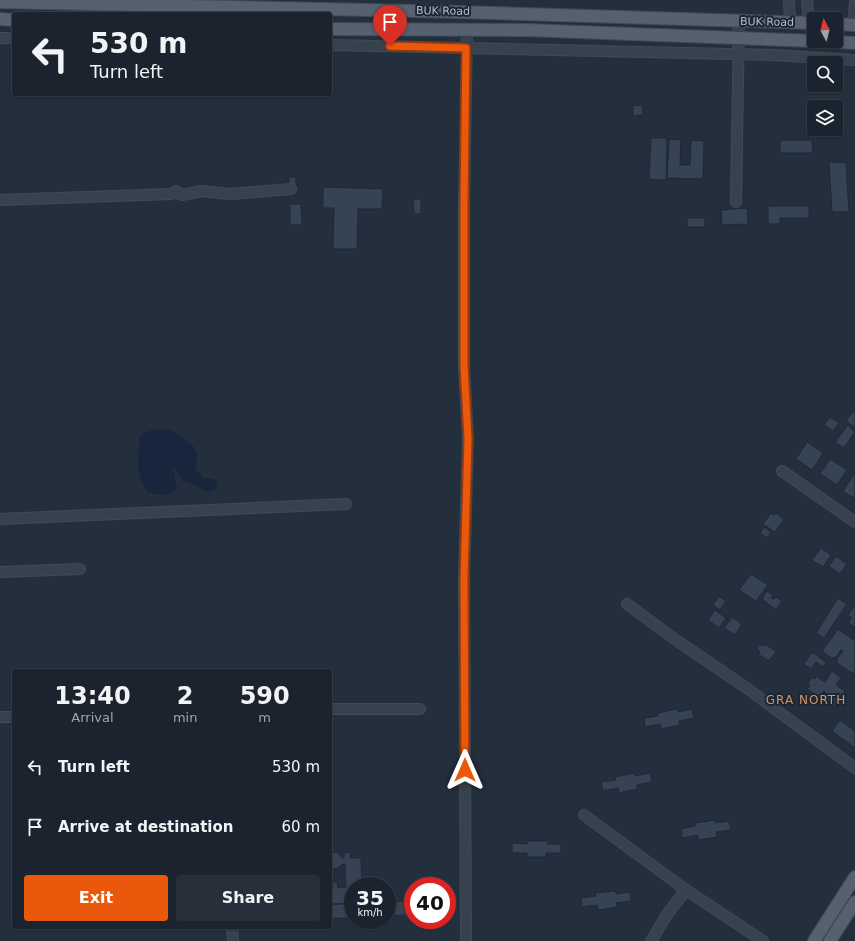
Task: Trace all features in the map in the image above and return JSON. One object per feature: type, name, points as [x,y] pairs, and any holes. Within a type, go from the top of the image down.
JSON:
[{"type":"main road","name":"BUK Road","points":[[0,2],[146,3],[807,23]]},
{"type":"main road","points":[[0,19],[12,20]]},
{"type":"main road","points":[[843,24],[854,25]]},
{"type":"main road","name":"BUK Road","points":[[332,29],[464,29],[740,37],[807,41]]},
{"type":"main road","points":[[843,42],[855,43]]},
{"type":"main road","points":[[814,941],[855,877]]},
{"type":"main road","points":[[830,941],[855,902]]},
{"type":"street","points":[[789,0],[790,22]]},
{"type":"street","points":[[806,0],[809,12]]},
{"type":"street","points":[[854,25],[855,3]]},
{"type":"street","points":[[736,202],[738,54],[740,37],[739,21]]},
{"type":"street","points":[[464,29],[462,47],[464,366],[468,439],[464,586],[466,941]]},
{"type":"street","points":[[0,38],[12,38]]},
{"type":"street","points":[[332,45],[738,54],[855,60]]},
{"type":"street","points":[[0,200],[172,194],[176,191],[182,195],[202,191],[230,194],[291,189]]},
{"type":"street","points":[[782,471],[855,522]]},
{"type":"street","points":[[0,519],[346,504]]},
{"type":"street","points":[[0,572],[80,569]]},
{"type":"street","points":[[627,604],[676,640],[748,689],[855,768]]},
{"type":"street","points":[[332,709],[420,709]]},
{"type":"street","points":[[0,717],[12,717]]},
{"type":"street","points":[[584,815],[686,890],[763,941]]},
{"type":"street","points":[[652,941],[668,913],[686,890]]},
{"type":"street","points":[[332,912],[344,911]]},
{"type":"street","points":[[232,929],[233,941]]},
{"type":"water","points":[[157,429],[172,430],[193,446],[197,454],[196,470],[204,478],[213,478],[217,482],[216,489],[206,492],[193,484],[183,481],[173,466],[177,490],[170,494],[162,495],[147,492],[141,481],[138,468],[139,438],[144,433]]},
{"type":"building","points":[[642,105],[643,115],[633,116],[633,106]]},
{"type":"building","points":[[651,138],[667,138],[666,180],[649,179]]},
{"type":"building","points":[[669,139],[681,140],[680,165],[690,165],[691,140],[704,141],[703,179],[667,178]]},
{"type":"building","points":[[780,140],[812,140],[813,153],[780,153]]},
{"type":"building","points":[[829,162],[846,163],[849,212],[832,212]]},
{"type":"building","points":[[289,177],[296,177],[296,186],[289,186]]},
{"type":"building","points":[[323,187],[383,189],[382,209],[358,209],[357,249],[333,249],[334,208],[323,208]]},
{"type":"building","points":[[413,199],[421,199],[421,214],[414,214]]},
{"type":"building","points":[[290,204],[301,204],[302,225],[290,225]]},
{"type":"building","points":[[768,206],[809,206],[809,218],[780,218],[780,224],[768,224]]},
{"type":"building","points":[[747,208],[748,224],[722,225],[721,210]]},
{"type":"building","points":[[687,218],[705,218],[705,227],[687,227]]},
{"type":"building","points":[[855,409],[855,428],[846,421]]},
{"type":"building","points":[[830,417],[839,423],[833,431],[824,425]]},
{"type":"building","points":[[848,425],[855,432],[844,448],[835,442]]},
{"type":"building","points":[[807,442],[823,453],[812,470],[796,459]]},
{"type":"building","points":[[830,459],[847,470],[837,485],[820,474]]},
{"type":"building","points":[[854,474],[855,475],[855,499],[843,491]]},
{"type":"building","points":[[771,513],[774,515],[776,513],[784,519],[775,532],[763,524]]},
{"type":"building","points":[[764,527],[771,532],[767,538],[760,533]]},
{"type":"building","points":[[821,548],[831,555],[823,567],[812,560]]},
{"type":"building","points":[[836,556],[847,564],[840,574],[829,566]]},
{"type":"building","points":[[751,574],[768,585],[756,601],[739,590]]},
{"type":"building","points":[[767,591],[773,595],[771,598],[774,599],[776,597],[782,601],[776,610],[762,599]]},
{"type":"building","points":[[719,596],[726,601],[720,610],[713,605]]},
{"type":"building","points":[[838,598],[847,604],[824,638],[816,633]]},
{"type":"building","points":[[854,607],[855,627],[848,623],[852,618],[848,615]]},
{"type":"building","points":[[715,610],[726,618],[719,628],[708,620]]},
{"type":"building","points":[[732,617],[742,624],[735,635],[724,628]]},
{"type":"building","points":[[838,629],[855,641],[855,675],[837,663],[837,659],[843,651],[841,650],[836,657],[831,658],[822,651]]},
{"type":"building","points":[[760,644],[764,646],[765,644],[776,652],[769,661],[758,654],[760,652],[757,649]]},
{"type":"building","points":[[812,652],[826,662],[823,667],[816,662],[811,669],[804,664]]},
{"type":"building","points":[[832,671],[841,678],[836,685],[845,691],[834,707],[822,699],[826,693],[824,691],[819,697],[807,689],[810,686],[808,684],[812,677],[815,679],[816,676],[825,682]]},
{"type":"building","points":[[677,709],[678,712],[692,709],[694,718],[679,721],[680,725],[661,729],[660,724],[645,727],[644,718],[658,716],[658,713]]},
{"type":"building","points":[[840,720],[855,731],[855,748],[832,731]]},
{"type":"building","points":[[635,773],[635,776],[650,773],[652,782],[637,785],[637,789],[619,793],[618,788],[603,791],[601,782],[616,780],[615,777]]},
{"type":"building","points":[[715,820],[715,823],[729,821],[731,830],[716,832],[717,837],[698,840],[698,835],[682,838],[681,829],[695,826],[695,823]]},
{"type":"building","points":[[527,841],[547,841],[547,844],[561,844],[561,853],[546,853],[546,857],[527,857],[527,853],[512,853],[512,843],[527,844]]},
{"type":"building","points":[[337,852],[342,858],[344,858],[344,853],[350,852],[350,858],[361,858],[362,877],[346,877],[345,864],[341,865],[339,868],[332,869],[332,853]]},
{"type":"building","points":[[333,882],[337,882],[338,888],[344,887],[344,903],[332,904]]},
{"type":"building","points":[[615,891],[616,894],[630,892],[631,901],[616,903],[617,907],[598,910],[597,905],[582,907],[581,898],[596,896],[595,893]]},
{"type":"district","name":"GRA NORTH","points":[[806,700]]},
{"type":"route","points":[[390,46],[466,48],[464,124],[464,366],[468,439],[464,579],[465,770]]}]
